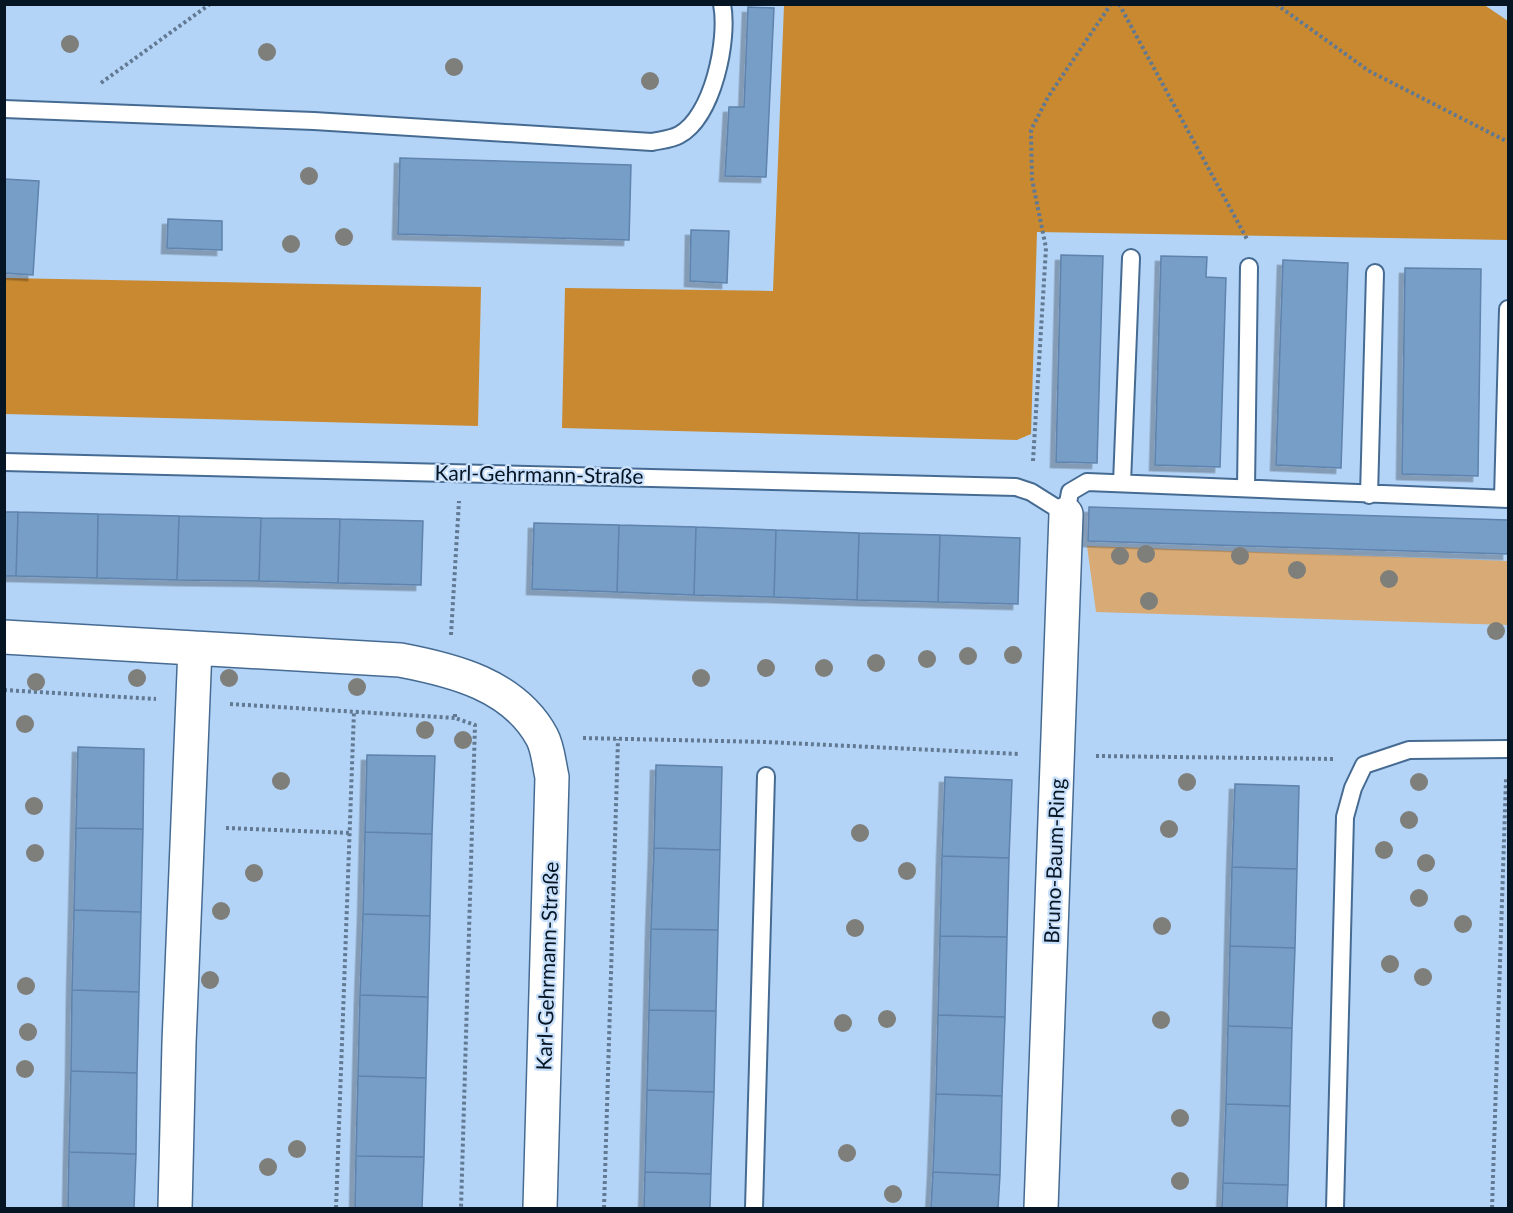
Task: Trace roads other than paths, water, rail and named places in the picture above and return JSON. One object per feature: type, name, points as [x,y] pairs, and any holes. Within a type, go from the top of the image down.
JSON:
[{"type":"street","name":"Bruno-Baum-Ring","points":[[1041,1209],[1066,514]]},
{"type":"street","name":"Karl-Gehrmann-Straße","points":[[4,638],[400,660],[452,670],[496,690],[519,709],[542,737],[552,777],[540,1209]]},
{"type":"street","points":[[175,1209],[178,1043],[195,648]]},
{"type":"lane","points":[[4,109],[314,121],[652,142],[680,135],[702,112],[720,65],[722,4]]},
{"type":"lane","points":[[1122,483],[1131,258]]},
{"type":"lane","points":[[1246,488],[1249,267]]},
{"type":"lane","points":[[1369,495],[1375,273]]},
{"type":"lane","points":[[1066,514],[1070,492],[1086,482],[1506,499],[1509,309]]},
{"type":"lane","name":"Karl-Gehrmann-Straße","points":[[4,462],[1016,487],[1031,492],[1066,514]]},
{"type":"lane","points":[[1335,1209],[1345,817],[1353,788],[1364,765],[1409,750],[1508,749]]},
{"type":"lane","points":[[754,1209],[766,776]]}]
